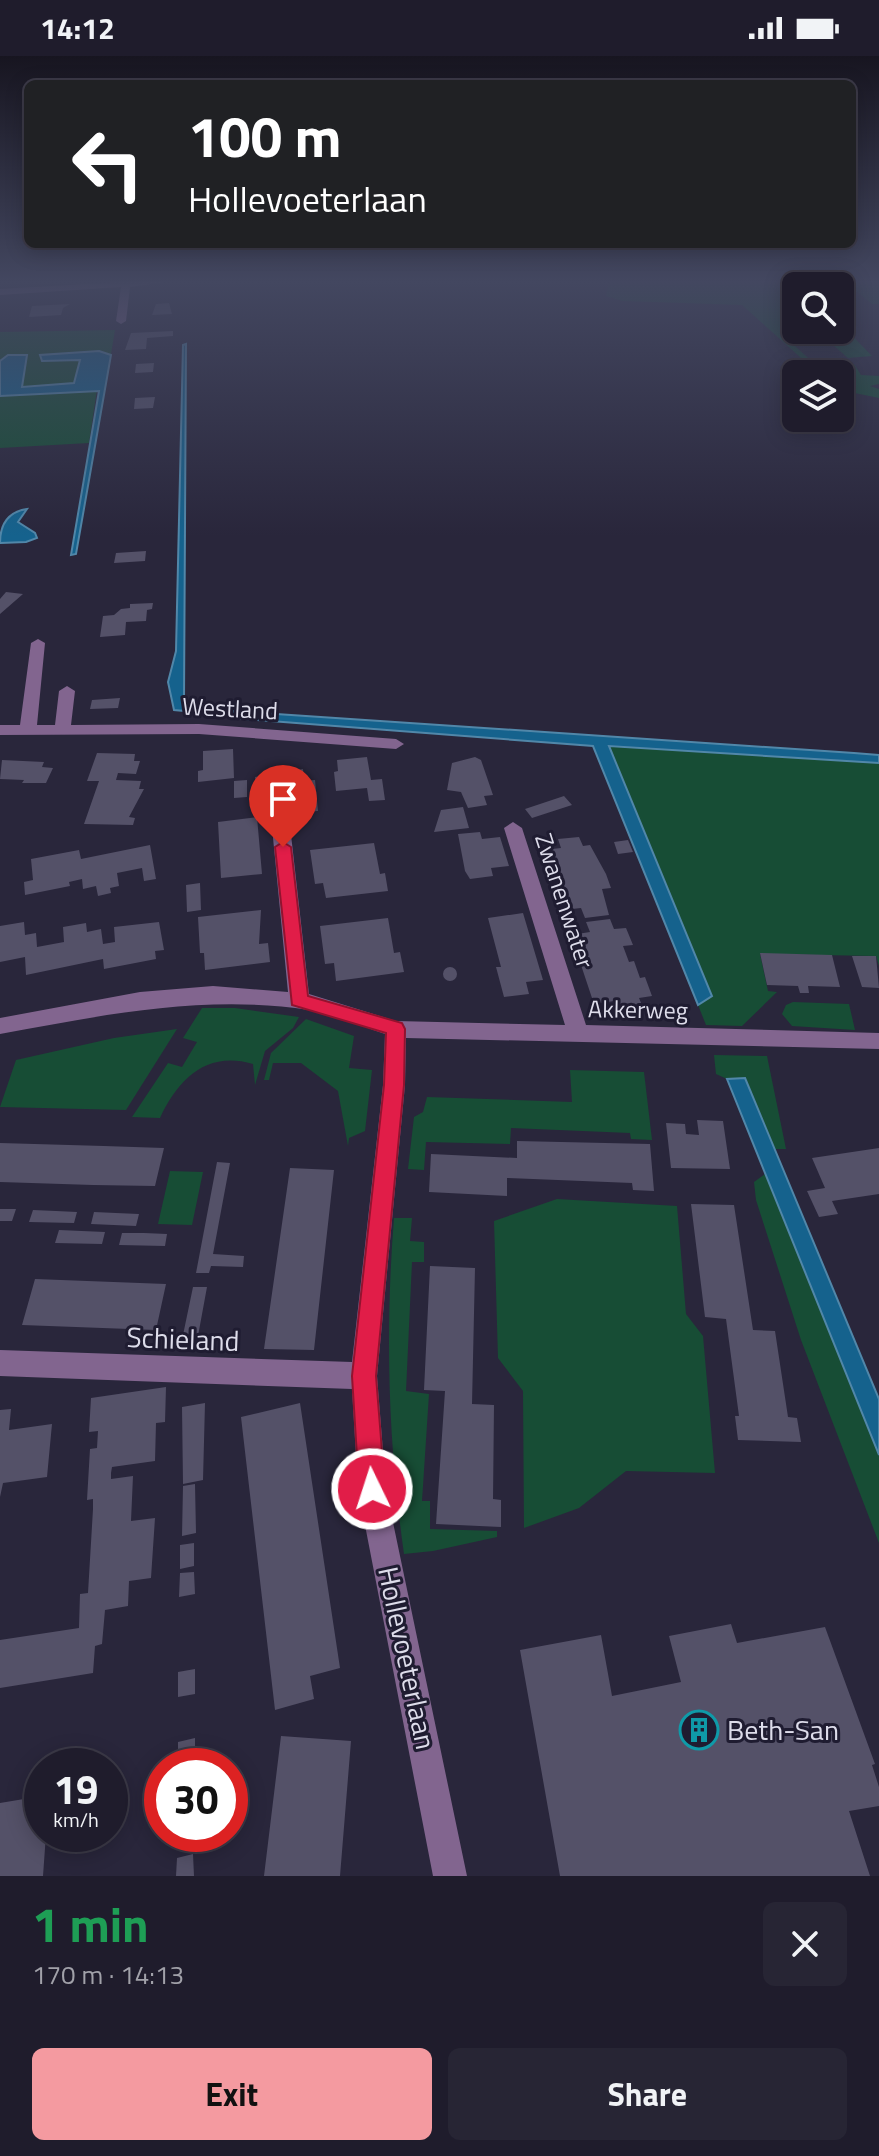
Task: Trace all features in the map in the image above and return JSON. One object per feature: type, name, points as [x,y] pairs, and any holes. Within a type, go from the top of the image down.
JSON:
[{"type":"street","points":[[28,730],[38,643]]},
{"type":"street","points":[[62,730],[67,691]]},
{"type":"street","name":"Westland","points":[[0,730],[199,729],[396,744]]},
{"type":"street","points":[[280,817],[299,1000]]},
{"type":"street","name":"Zwanenwater","points":[[513,828],[579,1035]]},
{"type":"street","points":[[0,1026],[173,996],[241,995],[299,1000],[396,1029]]},
{"type":"street","name":"Akkerweg","points":[[396,1029],[879,1041]]},
{"type":"street","name":"Hollevoeterlaan","points":[[396,1029],[394,1085],[364,1376],[372,1489],[450,1876]]},
{"type":"street","name":"Schieland","points":[[0,1363],[364,1376]]},
{"type":"green space","points":[[23,367],[78,367],[74,383],[22,387]]},
{"type":"green space","points":[[854,367],[861,375],[879,376],[879,384],[870,386],[879,389],[879,398],[854,393]]},
{"type":"green space","points":[[97,389],[89,443],[0,448],[0,396]]},
{"type":"green space","points":[[609,746],[879,763],[879,966],[876,956],[760,954],[768,991],[777,992],[742,1026],[706,1025],[698,1005],[712,996]]},
{"type":"green space","points":[[793,1002],[849,1004],[855,1030],[792,1026],[782,1014],[786,1005]]},
{"type":"green space","points":[[202,1008],[235,1008],[299,1017],[293,1028],[265,1051],[255,1085],[253,1064],[222,1061],[196,1071],[185,1080],[160,1118],[132,1117],[168,1063],[182,1067],[197,1042],[183,1038]]},
{"type":"green space","points":[[306,1019],[354,1036],[349,1068],[372,1070],[365,1131],[349,1138],[348,1146],[338,1091],[301,1063],[273,1063],[269,1080],[264,1080],[271,1053]]},
{"type":"green space","points":[[177,1029],[126,1110],[0,1107],[16,1060],[114,1038]]},
{"type":"green space","points":[[714,1055],[767,1056],[786,1149],[775,1149],[746,1079],[727,1079],[716,1074]]},
{"type":"green space","points":[[570,1070],[644,1072],[652,1140],[631,1139],[630,1133],[511,1128],[510,1144],[426,1142],[424,1170],[408,1169],[414,1117],[423,1112],[427,1097],[572,1102]]},
{"type":"green space","points":[[170,1171],[203,1172],[192,1225],[158,1224]]},
{"type":"green space","points":[[765,1174],[879,1455],[879,1543],[801,1340],[756,1200],[754,1182]]},
{"type":"green space","points":[[557,1199],[677,1206],[686,1314],[703,1336],[715,1473],[626,1471],[579,1508],[524,1528],[523,1391],[498,1358],[494,1221]]},
{"type":"green space","points":[[394,1218],[412,1218],[410,1241],[424,1242],[424,1262],[412,1262],[406,1391],[429,1394],[422,1501],[430,1501],[430,1529],[497,1531],[497,1537],[404,1554],[394,1470],[390,1386]]},
{"type":"water","points":[[0,367],[25,367],[22,387],[74,383],[78,367],[109,367],[76,554],[71,555],[99,391],[0,396]]},
{"type":"water","points":[[182,367],[186,367],[184,702],[186,707],[209,711],[206,713],[174,710],[168,682],[176,651]]},
{"type":"water","points":[[27,509],[18,522],[35,533],[37,538],[26,542],[0,543],[6,520],[14,513]]},
{"type":"water","points":[[233,711],[879,755],[879,763],[609,746],[712,996],[698,1005],[593,746],[231,718]]},
{"type":"water","points":[[745,1078],[879,1399],[879,1455],[727,1079]]},
{"type":"building","points":[[136,367],[154,367],[153,372],[135,373]]},
{"type":"building","points":[[155,397],[153,408],[134,409],[135,398]]},
{"type":"building","points":[[146,551],[145,561],[114,563],[116,553]]},
{"type":"building","points":[[6,592],[23,594],[0,614],[0,599]]},
{"type":"building","points":[[153,603],[152,609],[147,610],[146,621],[126,622],[125,635],[100,637],[103,616],[130,608],[130,604]]},
{"type":"building","points":[[120,698],[118,708],[90,709],[92,700]]},
{"type":"building","points":[[233,749],[234,778],[198,782],[198,771],[203,770],[203,751]]},
{"type":"building","points":[[97,753],[135,754],[134,761],[140,761],[136,774],[118,773],[116,780],[141,781],[139,789],[144,789],[129,817],[135,818],[133,825],[84,824],[99,781],[87,781]]},
{"type":"building","points":[[367,757],[371,780],[382,779],[385,800],[369,801],[367,788],[336,791],[334,772],[338,771],[337,760]]},
{"type":"building","points":[[475,757],[481,760],[493,795],[484,796],[487,805],[468,808],[461,792],[447,790],[452,763]]},
{"type":"building","points":[[2,760],[44,762],[42,767],[53,768],[46,783],[22,783],[24,780],[0,779]]},
{"type":"building","points":[[303,769],[304,781],[315,780],[318,811],[302,812],[300,792],[256,796],[255,777]]},
{"type":"building","points":[[247,780],[247,797],[234,798],[234,781]]},
{"type":"building","points":[[564,796],[572,805],[532,818],[525,809]]},
{"type":"building","points":[[463,807],[469,828],[434,832],[441,810]]},
{"type":"building","points":[[257,817],[262,874],[221,878],[218,822]]},
{"type":"building","points":[[480,832],[482,839],[500,837],[509,866],[491,868],[493,876],[470,879],[465,871],[458,834]]},
{"type":"building","points":[[579,837],[583,846],[590,845],[606,874],[611,888],[602,889],[609,915],[585,918],[581,908],[563,910],[543,850],[561,848],[558,839]]},
{"type":"building","points":[[628,840],[633,852],[618,854],[614,842]]},
{"type":"building","points":[[374,843],[380,874],[385,873],[388,891],[326,898],[323,883],[315,884],[310,850]]},
{"type":"building","points":[[150,845],[156,879],[144,881],[142,868],[117,873],[119,886],[110,888],[111,893],[98,896],[96,886],[83,889],[82,879],[69,882],[70,886],[25,895],[24,882],[33,880],[31,859],[79,850],[81,859]]},
{"type":"building","points":[[200,883],[201,910],[187,912],[186,885]]},
{"type":"building","points":[[261,910],[259,944],[268,943],[270,962],[205,970],[204,953],[200,953],[198,917]]},
{"type":"building","points":[[523,913],[543,980],[526,982],[529,994],[504,997],[496,967],[501,967],[488,918]]},
{"type":"building","points":[[388,918],[394,953],[400,952],[404,972],[336,981],[334,963],[325,964],[320,926]]},
{"type":"building","points":[[610,919],[614,929],[626,928],[633,945],[623,946],[629,962],[634,961],[640,978],[645,977],[652,996],[639,998],[644,1010],[618,1013],[614,1001],[594,1004],[571,935],[590,932],[586,922]]},
{"type":"building","points":[[24,922],[25,935],[36,933],[37,947],[64,942],[63,927],[86,923],[87,932],[101,929],[103,944],[115,942],[114,927],[159,922],[164,950],[155,951],[156,959],[104,969],[103,959],[26,975],[25,957],[0,962],[0,926]]},
{"type":"building","points":[[760,953],[832,955],[840,987],[808,986],[809,993],[800,993],[798,986],[767,985]]},
{"type":"building","points":[[852,956],[876,956],[879,988],[862,987]]},
{"type":"building","points":[[450,967],[457,974],[450,981],[443,974]]},
{"type":"building","points":[[697,1120],[723,1121],[730,1169],[671,1168],[666,1123],[685,1124],[686,1134],[699,1135]]},
{"type":"building","points":[[517,1141],[650,1144],[654,1191],[633,1190],[632,1183],[507,1178],[507,1196],[429,1192],[431,1154],[517,1158]]},
{"type":"building","points":[[0,1143],[164,1148],[155,1186],[93,1185],[0,1182]]},
{"type":"building","points":[[879,1148],[879,1194],[832,1201],[838,1214],[819,1217],[807,1191],[825,1188],[812,1158]]},
{"type":"building","points":[[217,1162],[230,1163],[213,1254],[244,1256],[243,1267],[211,1266],[209,1273],[196,1273]]},
{"type":"building","points":[[290,1168],[334,1170],[314,1350],[264,1349]]},
{"type":"building","points":[[691,1204],[734,1205],[753,1330],[775,1331],[788,1417],[797,1418],[801,1442],[738,1440],[735,1416],[739,1416],[726,1319],[705,1317]]},
{"type":"building","points":[[0,1209],[16,1209],[12,1221],[0,1221]]},
{"type":"building","points":[[33,1210],[77,1212],[74,1223],[29,1222]]},
{"type":"building","points":[[94,1212],[139,1214],[136,1226],[91,1224]]},
{"type":"building","points":[[59,1230],[105,1232],[102,1244],[55,1243]]},
{"type":"building","points":[[122,1233],[167,1234],[165,1246],[119,1245]]},
{"type":"building","points":[[430,1266],[475,1268],[472,1404],[494,1405],[493,1499],[501,1500],[501,1527],[436,1524],[445,1391],[424,1390]]},
{"type":"building","points":[[35,1279],[166,1284],[156,1330],[22,1325]]},
{"type":"building","points":[[193,1287],[207,1287],[198,1336],[183,1335]]},
{"type":"building","points":[[166,1387],[165,1422],[156,1423],[155,1461],[112,1467],[111,1473],[111,1479],[133,1476],[131,1521],[155,1518],[151,1578],[129,1581],[128,1606],[105,1610],[102,1644],[95,1646],[93,1673],[0,1688],[0,1640],[79,1628],[80,1594],[88,1593],[93,1509],[93,1499],[87,1500],[90,1449],[97,1448],[98,1431],[89,1432],[91,1398]]},
{"type":"building","points":[[205,1403],[203,1480],[183,1484],[182,1407]]},
{"type":"building","points":[[300,1403],[340,1668],[310,1676],[314,1699],[275,1710],[241,1417]]},
{"type":"building","points":[[11,1409],[9,1430],[52,1424],[47,1477],[3,1483],[0,1497],[0,1410]]},
{"type":"building","points":[[195,1484],[196,1533],[182,1536],[183,1486]]},
{"type":"building","points":[[194,1543],[194,1566],[180,1569],[180,1545]]},
{"type":"building","points":[[194,1572],[195,1594],[179,1597],[180,1573]]},
{"type":"building","name":"Beth-San","points":[[731,1624],[737,1643],[825,1627],[875,1764],[872,1765],[879,1787],[879,1806],[849,1811],[870,1876],[560,1876],[520,1650],[601,1635],[612,1696],[681,1682],[669,1636]]},
{"type":"building","points":[[195,1669],[195,1694],[178,1697],[178,1672]]},
{"type":"building","points":[[281,1736],[351,1741],[340,1876],[264,1876]]},
{"type":"building","points":[[195,1738],[195,1748],[178,1748],[178,1742]]},
{"type":"building","points":[[24,1799],[24,1852],[45,1852],[43,1876],[0,1876],[0,1803]]},
{"type":"building","points":[[193,1854],[194,1876],[176,1876],[177,1858]]},
{"type":"place","name":"Beth-San","points":[[699,1730]]},
{"type":"route","points":[[283,847],[299,1000],[396,1029],[394,1085],[364,1376],[372,1489]]}]
